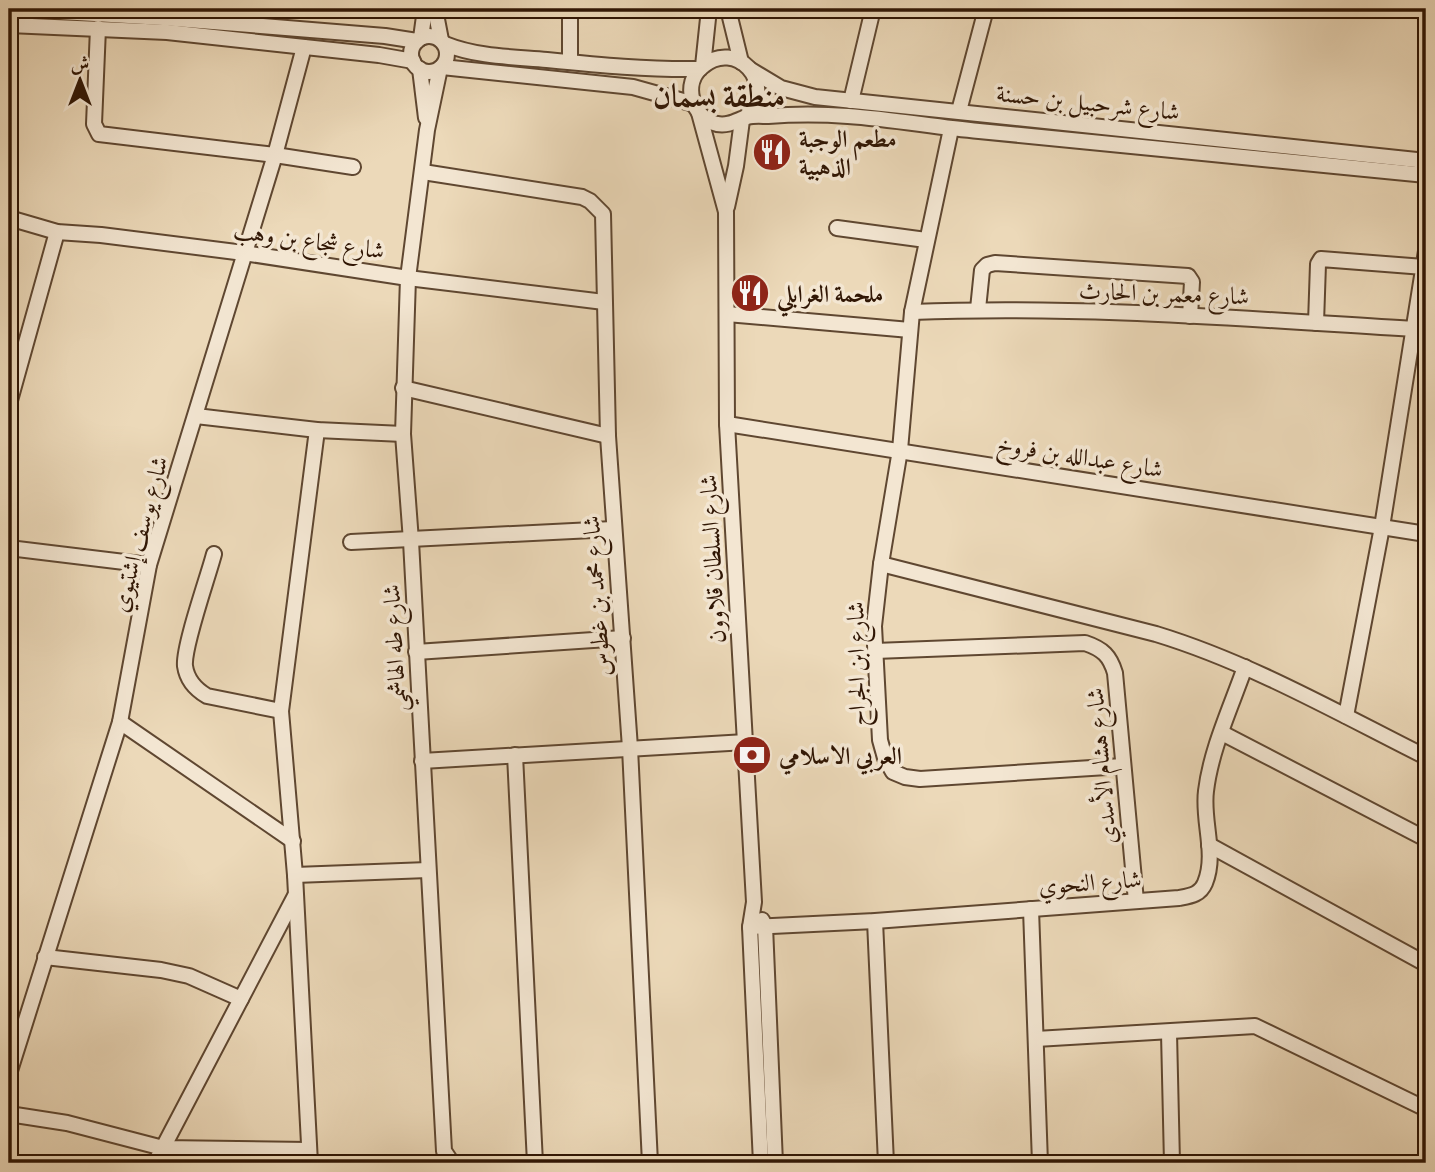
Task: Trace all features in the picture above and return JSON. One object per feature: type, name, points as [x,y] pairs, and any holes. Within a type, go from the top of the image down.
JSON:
[{"type":"street","points":[[9,9],[163,18],[419,39],[431,36],[473,53],[635,68],[701,67],[722,58],[746,66]]},
{"type":"street","points":[[417,65],[412,50],[419,39],[425,9]]},
{"type":"street","points":[[9,25],[167,32],[304,47],[417,65],[434,71],[441,67],[447,56],[435,9]]},
{"type":"street","points":[[570,9],[570,62]]},
{"type":"street","points":[[697,109],[691,86],[701,67],[709,9]]},
{"type":"street","points":[[441,67],[633,87],[697,109],[709,121],[731,124],[744,118],[753,109],[758,89],[746,66],[728,9]]},
{"type":"street","points":[[851,101],[873,9]]},
{"type":"street","points":[[959,111],[986,9]]},
{"type":"street","points":[[98,28],[94,124],[99,134],[353,167]]},
{"type":"street","name":"شارع يوسف إشتيوي","points":[[9,1074],[120,722],[149,565],[275,155],[304,47]]},
{"type":"street","name":"شارع طه الهاشمي","points":[[417,65],[427,130]]},
{"type":"street","name":"شارع شرحبيل بن حسنة","points":[[746,66],[773,84],[798,93],[851,101],[1426,161]]},
{"type":"street","name":"شارع طه الهاشمي","points":[[441,67],[427,130],[408,278],[403,434],[444,1151],[452,1163]]},
{"type":"street","name":"شارع السلطان قلاوون","points":[[697,109],[726,212]]},
{"type":"street","name":"شارع شرحبيل بن حسنة","points":[[744,118],[839,116],[1426,175]]},
{"type":"street","name":"شارع السلطان قلاوون","points":[[744,118],[726,212],[727,424],[754,902],[750,927],[761,1163]]},
{"type":"street","name":"شارع ابن الجراح","points":[[951,129],[912,312],[900,450],[881,564],[875,616],[880,740],[893,772],[920,779],[1123,766]]},
{"type":"street","name":"شارع محمد بن غطوس","points":[[423,172],[582,197],[603,214],[608,436],[630,748],[650,1163]]},
{"type":"street","name":"شارع شجاع بن وهب","points":[[9,218],[57,232],[244,253],[408,278],[604,302]]},
{"type":"street","points":[[837,228],[926,240]]},
{"type":"street","points":[[9,404],[57,232]]},
{"type":"street","points":[[1346,716],[1381,527],[1426,251]]},
{"type":"street","points":[[1316,323],[1318,264],[1321,259],[1424,267]]},
{"type":"street","points":[[978,309],[982,270],[995,263],[1188,276],[1192,282],[1190,316]]},
{"type":"street","name":"شارع معمر بن الحارث","points":[[912,312],[978,309],[1190,316],[1414,329]]},
{"type":"street","points":[[727,314],[910,330]]},
{"type":"street","points":[[404,388],[608,436]]},
{"type":"street","points":[[196,416],[317,430],[403,434]]},
{"type":"street","name":"شارع عبدالله بن فروخ","points":[[727,424],[1426,534]]},
{"type":"street","points":[[9,1115],[67,1123],[163,1149],[310,1157],[293,841],[281,711],[317,430]]},
{"type":"street","points":[[351,542],[613,529]]},
{"type":"street","points":[[9,548],[149,565]]},
{"type":"street","points":[[214,554],[185,657],[189,680],[197,690],[207,696],[281,711]]},
{"type":"street","points":[[881,564],[1156,634],[1201,648],[1426,757]]},
{"type":"street","points":[[416,652],[623,638]]},
{"type":"street","name":"شارع هشام الأسدي","points":[[875,651],[1085,643],[1099,648],[1111,659],[1115,673],[1136,901]]},
{"type":"street","name":"شارع النحوي","points":[[750,927],[875,921],[1179,898],[1198,894],[1205,884],[1209,867],[1206,793],[1222,733],[1245,667]]},
{"type":"street","points":[[120,722],[293,841]]},
{"type":"street","points":[[1222,733],[1426,839]]},
{"type":"street","points":[[422,761],[746,742]]},
{"type":"street","points":[[514,755],[535,1163]]},
{"type":"street","points":[[1209,845],[1426,964]]},
{"type":"street","points":[[295,875],[428,870]]},
{"type":"street","points":[[155,1163],[296,895]]},
{"type":"street","name":"شارع السلطان قلاوون","points":[[754,902],[765,926],[775,1163]]},
{"type":"street","points":[[1031,909],[1040,1163]]},
{"type":"street","points":[[875,921],[886,1163]]},
{"type":"street","points":[[45,957],[161,970],[189,976],[240,999]]},
{"type":"street","points":[[1036,1039],[1255,1026],[1426,1109]]},
{"type":"street","points":[[1169,1032],[1172,1163]]},
{"type":"place","name":"مطعم الوجبة الذهبية","points":[[772,152]]},
{"type":"place","name":"ملحمة الغرابلي","points":[[750,293]]},
{"type":"place","name":"العربي الاسلامي","points":[[752,755]]},
{"type":"district","name":"منطقة بسمان","points":[[719,95]]}]
